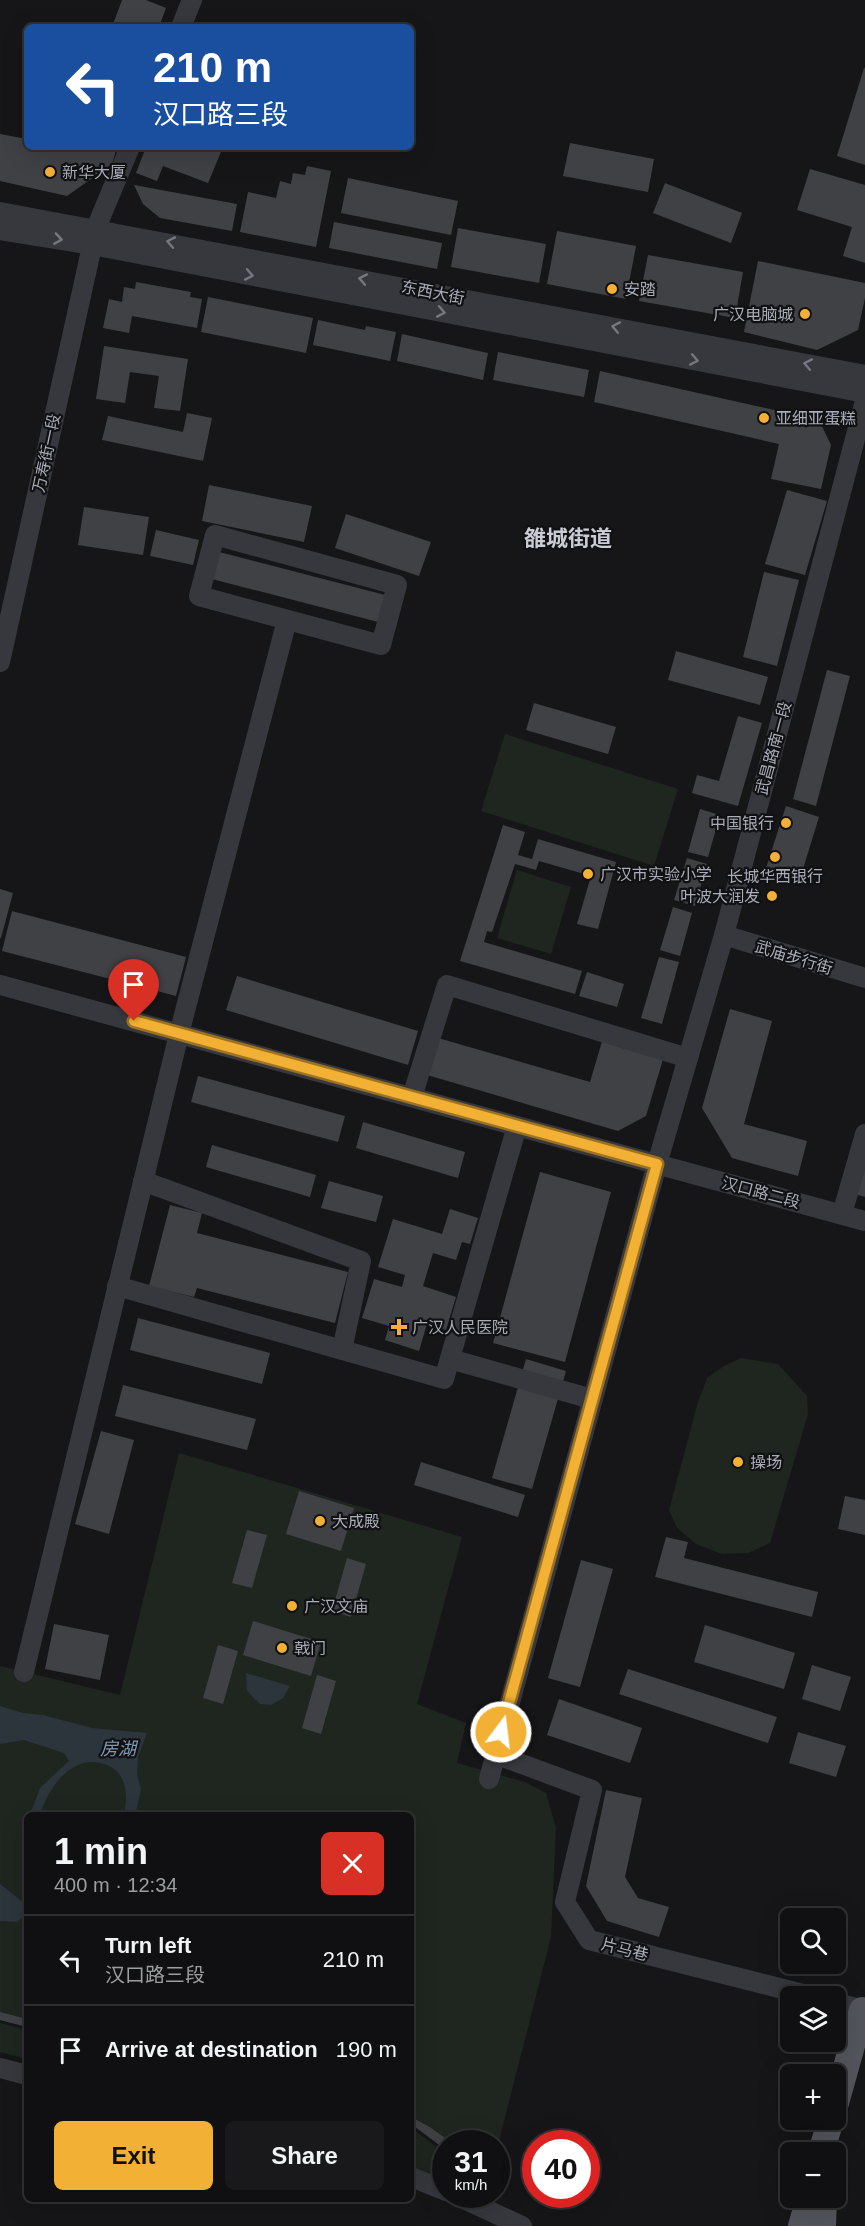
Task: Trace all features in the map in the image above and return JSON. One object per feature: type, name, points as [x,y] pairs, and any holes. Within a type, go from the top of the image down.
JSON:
[{"type":"main road","points":[[846,2069],[864,2007]]},
{"type":"main road","points":[[801,2226],[806,2208]]},
{"type":"main road","points":[[823,2226],[824,2208]]},
{"type":"street","points":[[182,24],[192,0]]},
{"type":"street","name":"万寿街一段","points":[[0,662],[9,575],[94,236],[129,150]]},
{"type":"street","name":"东西大街","points":[[0,212],[94,236],[865,393]]},
{"type":"street","name":"东西大街","points":[[0,230],[94,236],[865,375]]},
{"type":"street","name":"武昌路南一段","points":[[489,1779],[657,1164],[724,935],[865,401]]},
{"type":"street","points":[[215,535],[397,585],[381,645],[287,620],[199,596],[215,535]]},
{"type":"street","points":[[24,1672],[179,1034],[287,620]]},
{"type":"street","name":"武庙步行街","points":[[724,935],[865,978]]},
{"type":"street","name":"汉口路二段","points":[[0,985],[865,1221]]},
{"type":"street","points":[[412,1097],[447,985],[688,1058]]},
{"type":"street","points":[[117,1286],[444,1379],[517,1126]]},
{"type":"street","points":[[842,1214],[865,1134]]},
{"type":"street","points":[[143,1181],[361,1262],[342,1350]]},
{"type":"street","points":[[450,1359],[592,1399]]},
{"type":"street","name":"片马巷","points":[[495,1755],[592,1790],[565,1902],[589,1940],[780,1988]]},
{"type":"street","points":[[846,2004],[864,2007]]},
{"type":"street","points":[[0,2068],[24,2074]]},
{"type":"street","points":[[414,2178],[432,2185]]},
{"type":"street","points":[[483,2208],[522,2226]]},
{"type":"shaded area","points":[[505,734],[678,789],[654,866],[481,811]]},
{"type":"shaded area","points":[[517,870],[571,887],[551,954],[497,938]]},
{"type":"shaded area","name":"操场","points":[[741,1358],[778,1364],[807,1396],[808,1414],[770,1543],[748,1553],[722,1554],[696,1544],[677,1528],[669,1510],[698,1402],[707,1378]]},
{"type":"shaded area","points":[[179,1453],[462,1537],[417,1704],[466,1723],[457,1763],[525,1782],[546,1793],[556,1828],[551,1937],[502,2130],[432,2130],[432,2140],[414,2126],[414,1812],[24,1812],[24,2026],[0,2020],[0,1666],[120,1695]]},
{"type":"shaded area","points":[[0,2023],[24,2029],[24,2058],[0,2052]]},
{"type":"shaded area","points":[[414,2130],[432,2143],[432,2175],[414,2168]]},
{"type":"water","points":[[246,1673],[290,1686],[283,1698],[271,1705],[260,1704],[247,1691]]},
{"type":"water","name":"房湖","points":[[0,1706],[92,1728],[147,1733],[138,1757],[137,1775],[141,1790],[136,1812],[124,1812],[126,1790],[116,1770],[101,1763],[90,1762],[77,1765],[62,1776],[48,1795],[41,1812],[31,1812],[40,1788],[69,1761],[64,1753],[24,1740],[0,1744]]},
{"type":"water","points":[[24,1866],[24,1916],[17,1922],[0,1921],[0,1884],[23,1902]]},
{"type":"building","points":[[122,0],[146,0],[166,8],[160,24],[113,24]]},
{"type":"building","points":[[865,68],[865,165],[837,156]]},
{"type":"building","name":"新华大厦","points":[[0,134],[24,138],[24,150],[116,150],[112,164],[67,196],[0,181]]},
{"type":"building","points":[[570,143],[654,159],[648,192],[563,176]]},
{"type":"building","points":[[145,150],[222,150],[208,183],[163,166],[157,181],[136,173]]},
{"type":"building","points":[[307,166],[331,171],[316,247],[240,232],[248,192],[276,198],[280,181],[291,184],[293,173],[305,175]]},
{"type":"building","points":[[810,169],[865,185],[865,263],[843,256],[852,227],[797,210]]},
{"type":"building","points":[[348,178],[458,201],[451,235],[341,213]]},
{"type":"building","points":[[665,183],[742,213],[731,243],[653,213]]},
{"type":"building","points":[[134,185],[237,204],[232,231],[160,218],[143,204]]},
{"type":"building","points":[[334,222],[442,243],[437,269],[329,248]]},
{"type":"building","points":[[458,228],[546,244],[539,283],[451,267]]},
{"type":"building","points":[[557,231],[636,246],[626,299],[547,284]]},
{"type":"building","points":[[648,255],[743,272],[735,318],[639,301]]},
{"type":"building","name":"广汉电脑城","points":[[758,261],[865,283],[865,298],[858,330],[817,350],[744,332]]},
{"type":"building","points":[[136,282],[191,292],[190,297],[202,299],[197,328],[132,316],[129,333],[103,328],[109,299],[122,302],[124,287],[135,289]]},
{"type":"building","points":[[208,297],[313,318],[306,353],[201,332]]},
{"type":"building","points":[[318,320],[365,330],[366,326],[396,332],[390,361],[313,345]]},
{"type":"building","points":[[402,334],[488,353],[483,380],[397,361]]},
{"type":"building","points":[[104,346],[188,359],[180,411],[154,408],[159,376],[130,372],[125,403],[96,399]]},
{"type":"building","points":[[498,352],[589,370],[584,397],[493,380]]},
{"type":"building","points":[[600,371],[819,420],[831,445],[821,489],[771,479],[779,444],[594,402]]},
{"type":"building","points":[[187,413],[212,418],[203,461],[102,440],[108,416],[183,432]]},
{"type":"building","points":[[209,485],[312,506],[304,542],[202,521]]},
{"type":"building","points":[[787,490],[827,501],[805,575],[765,564]]},
{"type":"building","points":[[84,507],[149,517],[143,555],[78,545]]},
{"type":"building","points":[[346,514],[431,542],[419,576],[335,548]]},
{"type":"building","points":[[156,530],[199,540],[193,565],[150,556]]},
{"type":"building","points":[[219,552],[389,596],[382,623],[212,579]]},
{"type":"building","points":[[764,572],[799,580],[777,666],[743,657]]},
{"type":"building","points":[[676,651],[768,677],[760,705],[668,680]]},
{"type":"building","points":[[827,670],[850,676],[816,806],[793,799]]},
{"type":"building","points":[[534,703],[616,727],[608,754],[526,730]]},
{"type":"building","points":[[738,716],[762,723],[738,806],[692,793],[697,775],[719,781]]},
{"type":"building","points":[[786,806],[819,817],[799,882],[765,871]]},
{"type":"building","points":[[700,809],[720,815],[708,857],[688,852]]},
{"type":"building","points":[[503,825],[525,832],[518,855],[532,859],[538,839],[616,862],[598,929],[577,924],[591,876],[539,861],[536,870],[515,864],[492,932],[487,931],[484,942],[582,971],[575,994],[460,961]]},
{"type":"building","points":[[687,858],[707,864],[695,906],[674,900]]},
{"type":"building","points":[[0,889],[13,893],[1,938],[0,938]]},
{"type":"building","points":[[673,907],[692,913],[680,956],[660,950]]},
{"type":"building","points":[[12,911],[186,957],[176,996],[2,951]]},
{"type":"building","points":[[659,957],[679,962],[662,1024],[641,1018]]},
{"type":"building","points":[[587,972],[624,984],[617,1007],[579,996]]},
{"type":"building","points":[[237,976],[418,1031],[408,1065],[226,1010]]},
{"type":"building","points":[[730,1009],[772,1021],[744,1124],[807,1141],[798,1176],[732,1158],[702,1108]]},
{"type":"building","points":[[438,1038],[590,1082],[603,1038],[664,1056],[646,1116],[618,1131],[427,1075]]},
{"type":"building","points":[[198,1076],[345,1116],[338,1142],[191,1102]]},
{"type":"building","points":[[363,1122],[465,1152],[458,1178],[356,1148]]},
{"type":"building","points":[[212,1145],[316,1175],[310,1197],[206,1167]]},
{"type":"building","points":[[865,1164],[865,1197],[855,1194]]},
{"type":"building","points":[[540,1172],[611,1192],[565,1362],[493,1343]]},
{"type":"building","points":[[329,1181],[383,1196],[376,1222],[321,1208]]},
{"type":"building","points":[[170,1205],[202,1213],[197,1233],[348,1272],[335,1323],[197,1288],[194,1297],[149,1286]]},
{"type":"building","points":[[450,1209],[478,1218],[470,1244],[462,1242],[456,1260],[433,1253],[423,1286],[456,1297],[446,1330],[427,1324],[419,1351],[385,1340],[389,1326],[362,1318],[374,1279],[402,1287],[405,1275],[378,1267],[393,1219],[442,1234]]},
{"type":"building","points":[[138,1318],[270,1353],[262,1384],[130,1350]]},
{"type":"building","points":[[526,1359],[566,1371],[532,1489],[492,1478]]},
{"type":"building","points":[[123,1385],[256,1419],[247,1450],[115,1416]]},
{"type":"building","points":[[101,1431],[134,1440],[109,1534],[75,1524]]},
{"type":"building","points":[[421,1462],[525,1495],[518,1517],[414,1485]]},
{"type":"building","name":"大成殿","points":[[299,1491],[354,1508],[341,1551],[286,1534]]},
{"type":"building","points":[[845,1496],[865,1500],[865,1535],[838,1529]]},
{"type":"building","points":[[247,1530],[267,1535],[252,1588],[232,1583]]},
{"type":"building","points":[[666,1537],[688,1542],[684,1558],[818,1592],[812,1617],[655,1577]]},
{"type":"building","points":[[347,1558],[366,1564],[351,1617],[332,1611]]},
{"type":"building","points":[[581,1560],[613,1569],[580,1687],[548,1678]]},
{"type":"building","name":"戟门","points":[[253,1621],[321,1642],[311,1676],[243,1655]]},
{"type":"building","points":[[54,1624],[109,1635],[100,1680],[45,1669]]},
{"type":"building","points":[[705,1625],[795,1653],[784,1689],[694,1662]]},
{"type":"building","points":[[218,1645],[238,1651],[223,1704],[203,1698]]},
{"type":"building","points":[[812,1665],[851,1677],[840,1711],[802,1699]]},
{"type":"building","points":[[628,1669],[777,1717],[768,1743],[619,1694]]},
{"type":"building","points":[[317,1675],[336,1681],[321,1734],[302,1728]]},
{"type":"building","points":[[559,1699],[642,1728],[630,1763],[547,1735]]},
{"type":"building","points":[[798,1732],[846,1746],[836,1777],[789,1763]]},
{"type":"building","points":[[606,1790],[642,1798],[625,1877],[638,1898],[669,1907],[659,1937],[607,1921],[586,1886]]},
{"type":"building","points":[[0,2012],[24,2018],[24,2026],[0,2020]]},
{"type":"building","points":[[414,2119],[434,2130],[432,2140],[414,2126]]},
{"type":"place","name":"新华大厦","points":[[50,172]]},
{"type":"place","name":"安踏","points":[[612,289]]},
{"type":"place","name":"广汉电脑城","points":[[805,314]]},
{"type":"place","name":"亚细亚蛋糕","points":[[764,418]]},
{"type":"place","name":"中国银行","points":[[786,823]]},
{"type":"place","name":"长城华西银行","points":[[775,857]]},
{"type":"place","name":"广汉市实验小学","points":[[588,874]]},
{"type":"place","name":"叶波大润发","points":[[772,896]]},
{"type":"place","name":"广汉人民医院","points":[[399,1327]]},
{"type":"place","name":"操场","points":[[738,1462]]},
{"type":"place","name":"大成殿","points":[[320,1521]]},
{"type":"place","name":"广汉文庙","points":[[292,1606]]},
{"type":"place","name":"戟门","points":[[282,1648]]},
{"type":"district","name":"雒城街道","points":[[568,538]]},
{"type":"route","points":[[134,1021],[657,1164],[501,1732]]}]
